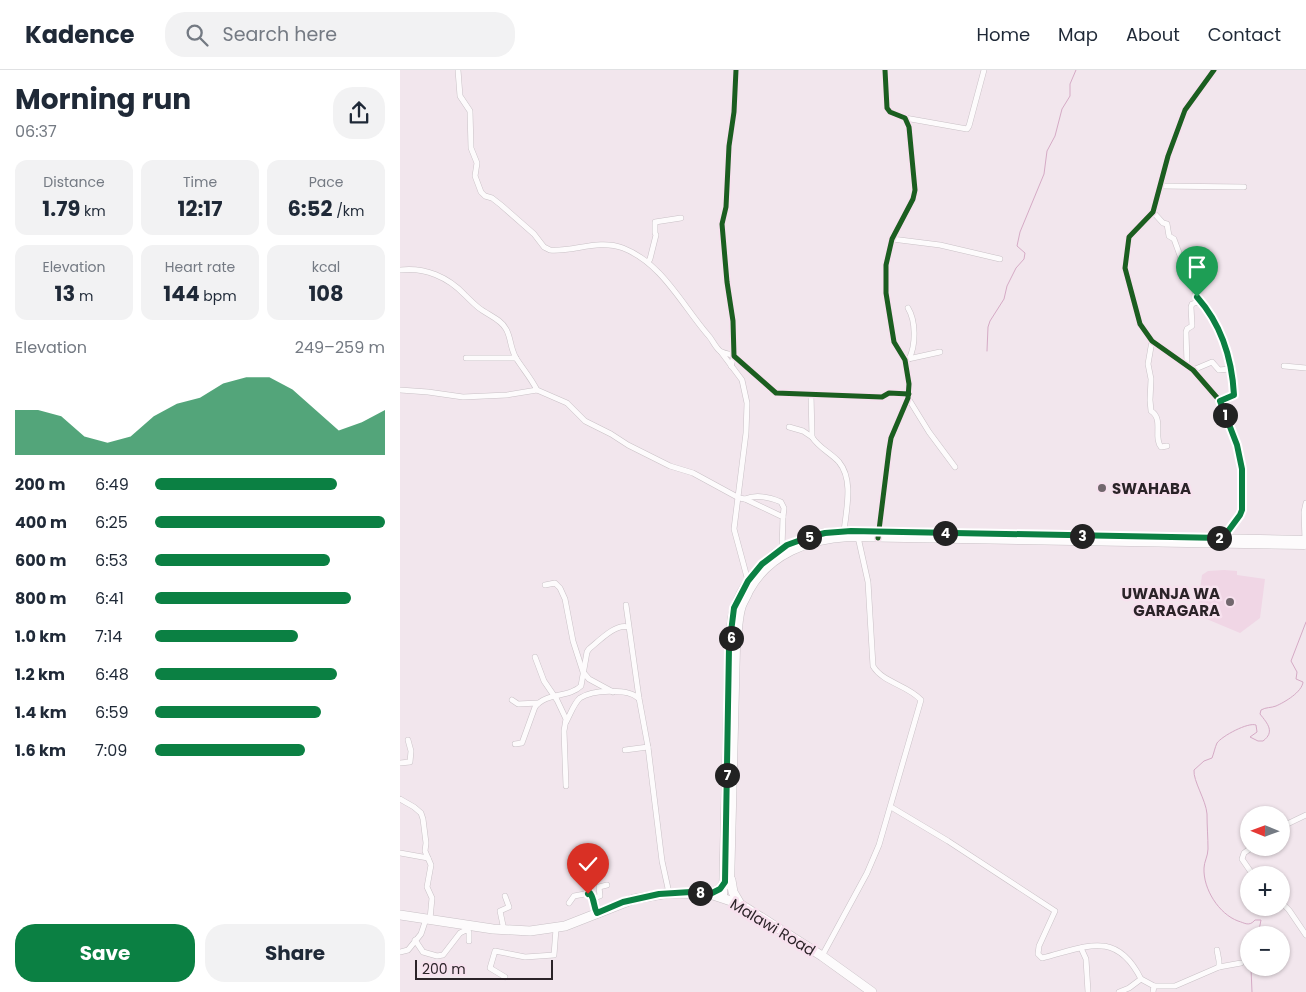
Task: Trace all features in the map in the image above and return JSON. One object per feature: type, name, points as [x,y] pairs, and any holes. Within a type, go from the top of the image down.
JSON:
[{"type":"main road","points":[[740,904],[728,881],[729,648],[734,608],[748,581],[762,564],[809,537],[825,533],[844,532],[878,535],[1097,543],[1306,542]]},
{"type":"main road","points":[[726,899],[736,647],[741,608],[758,578],[784,551],[825,539],[878,535],[1223,538],[1306,542]]},
{"type":"main road","points":[[710,894],[720,889],[728,881]]},
{"type":"main road","name":"Malawi Road","points":[[400,915],[504,930],[530,931],[556,928],[634,898],[668,893],[710,894],[740,904],[822,956],[872,992]]},
{"type":"street","points":[[458,70],[460,96],[470,111],[471,148],[477,163],[475,176],[485,196],[492,198],[501,205],[534,234],[544,247],[550,250],[602,244],[622,248],[648,262],[688,308],[696,322],[711,337],[742,380],[747,403],[746,433],[742,498],[734,533],[748,581]]},
{"type":"street","points":[[731,366],[733,322],[727,282],[722,224],[726,207],[736,70]]},
{"type":"street","points":[[885,70],[888,108],[890,112],[905,118],[967,129],[984,70]]},
{"type":"street","points":[[1214,70],[1185,110],[1168,156],[1153,212],[1129,237],[1125,268],[1140,324],[1152,341],[1193,370],[1220,401],[1237,445],[1242,469],[1243,492],[1241,513],[1223,538]]},
{"type":"street","points":[[905,118],[909,127],[915,190],[913,199],[892,239],[886,265],[886,293],[894,342],[907,360]]},
{"type":"street","points":[[1161,186],[1244,187]]},
{"type":"street","points":[[1153,212],[1167,225],[1169,236],[1174,238],[1186,272],[1201,301],[1209,310],[1213,322],[1221,332],[1234,395],[1220,401]]},
{"type":"street","points":[[648,262],[656,236],[655,222],[681,218]]},
{"type":"street","points":[[892,239],[940,245],[1000,259]]},
{"type":"street","points":[[400,270],[427,271],[449,280],[472,303],[502,324],[507,330],[510,346],[516,358],[532,379],[537,390]]},
{"type":"street","points":[[1186,364],[1186,332],[1192,326],[1191,307],[1192,304],[1201,301]]},
{"type":"street","points":[[878,535],[890,444],[908,396],[907,360],[912,349],[913,318],[908,308]]},
{"type":"street","points":[[1152,341],[1148,364],[1151,379],[1151,411],[1155,413],[1158,422],[1156,432],[1158,445],[1160,447],[1167,446]]},
{"type":"street","points":[[720,352],[732,354],[776,393],[882,397],[889,392],[908,396],[929,432],[955,467]]},
{"type":"street","points":[[907,360],[940,352]]},
{"type":"street","points":[[726,360],[732,354]]},
{"type":"street","points":[[466,358],[516,358]]},
{"type":"street","points":[[1193,370],[1212,362],[1219,370],[1230,369]]},
{"type":"street","points":[[1284,366],[1306,368]]},
{"type":"street","points":[[400,390],[463,397],[502,395],[537,390],[567,403],[585,421],[628,445],[783,517]]},
{"type":"street","points":[[811,394],[812,437]]},
{"type":"street","points":[[789,427],[803,431],[812,437],[839,462],[847,478],[844,532]]},
{"type":"street","points":[[742,498],[765,496],[781,502],[784,508],[784,551]]},
{"type":"street","points":[[1306,503],[1304,512],[1306,542]]},
{"type":"street","points":[[822,956],[867,873],[879,845],[921,700],[917,695],[879,673],[873,666],[868,582],[858,537]]},
{"type":"street","points":[[545,585],[556,583],[563,594],[570,619],[573,641],[584,674],[589,679],[613,692]]},
{"type":"street","points":[[626,605],[668,893]]},
{"type":"street","points":[[512,700],[518,704],[538,703],[578,689],[582,683],[587,652],[615,628],[622,625],[628,627]]},
{"type":"street","points":[[535,657],[544,681],[564,714],[566,723]]},
{"type":"street","points":[[566,786],[564,733],[566,723],[580,699],[596,692],[630,692],[639,698]]},
{"type":"street","points":[[515,744],[522,743],[538,703]]},
{"type":"street","points":[[400,763],[410,762],[411,751],[408,740]]},
{"type":"street","points":[[625,750],[648,748]]},
{"type":"street","points":[[400,800],[421,813],[425,830],[425,851],[431,868],[427,887],[432,898],[428,919],[421,934],[408,950],[400,952]]},
{"type":"street","points":[[891,807],[948,841],[1055,911],[1039,946],[1038,954],[1042,958],[1102,944],[1116,949],[1134,966],[1141,980],[1153,989],[1175,986],[1219,968],[1240,963]]},
{"type":"street","points":[[1290,823],[1306,815]]},
{"type":"street","points":[[400,852],[428,858]]},
{"type":"street","points":[[588,885],[593,907],[597,913]]},
{"type":"street","points":[[569,902],[574,896],[600,896],[600,886],[607,885]]},
{"type":"street","points":[[504,930],[500,911],[508,907],[506,896]]},
{"type":"street","points":[[1290,911],[1306,935]]},
{"type":"street","points":[[505,977],[490,968],[495,951],[525,957],[554,955],[556,928]]},
{"type":"street","points":[[416,940],[423,952],[440,956],[443,955],[460,932],[469,932],[469,941]]},
{"type":"street","points":[[1080,948],[1086,959],[1088,992]]},
{"type":"street","points":[[1216,950],[1220,961],[1219,968]]},
{"type":"street","points":[[1119,992],[1130,988],[1141,980]]},
{"type":"shaded area","name":"UWANJA WA GARAGARA","points":[[1208,571],[1237,571],[1237,575],[1265,579],[1260,618],[1240,633],[1197,615],[1202,575]]},
{"type":"waterway","points":[[987,351],[990,321],[1004,299],[1007,286],[1016,268],[1024,259],[1025,253],[1017,246],[1020,232],[1044,174],[1047,151],[1055,136],[1062,109],[1070,96],[1070,84],[1076,70]]},
{"type":"waterway","points":[[1260,926],[1261,920],[1255,920],[1247,924],[1231,918],[1219,907],[1209,892],[1204,876],[1208,849],[1207,814],[1195,780],[1194,770],[1204,761],[1212,758],[1217,743],[1229,733],[1247,726],[1256,725],[1257,732],[1250,737],[1258,741],[1263,741],[1267,738],[1269,728],[1260,714],[1261,710],[1284,702],[1302,686],[1303,682],[1296,679],[1297,672],[1291,661],[1306,622]]},
{"type":"waterway","points":[[1251,976],[1252,992]]},
{"type":"cycle path","points":[[736,70],[726,207],[722,224],[727,282],[733,321],[734,356],[776,393],[882,397],[889,393],[909,394]]},
{"type":"cycle path","points":[[878,538],[891,438],[908,398],[909,384],[905,360],[894,342],[886,293],[886,265],[892,239],[913,199],[915,190],[909,127],[905,118],[890,112],[887,108],[885,70]]},
{"type":"cycle path","points":[[1214,70],[1185,110],[1168,156],[1153,212],[1129,237],[1125,268],[1140,324],[1152,341],[1193,370],[1220,401],[1237,445],[1242,469],[1242,510],[1223,539]]},
{"type":"place","name":"SWAHABA","points":[[1102,488]]},
{"type":"place","name":"UWANJA WA GARAGARA","points":[[1230,602]]},
{"type":"route","points":[[588,894],[590,893],[594,898],[593,907],[597,913],[634,898],[668,893],[691,892],[710,894],[718,891],[725,882],[729,648],[734,608],[748,581],[762,564],[787,545],[825,533],[851,531],[1223,538],[1242,510],[1242,469],[1237,445],[1220,401],[1234,395],[1233,383],[1221,332],[1213,322],[1209,310],[1197,297]]}]
